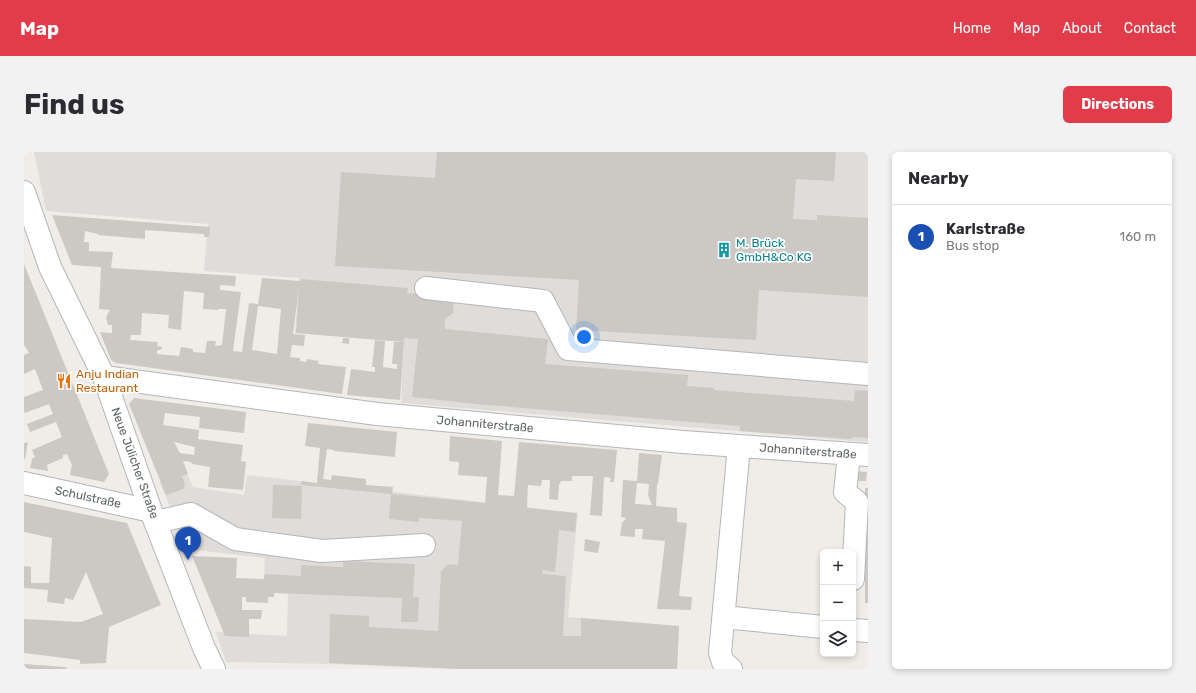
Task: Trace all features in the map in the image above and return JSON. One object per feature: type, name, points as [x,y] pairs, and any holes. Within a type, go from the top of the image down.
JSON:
[{"type":"street","name":"Neue Jülicher Straße","points":[[24,192],[50,267],[104,378],[154,516],[204,648],[214,669]]},
{"type":"street","points":[[426,288],[543,301],[568,349],[868,374]]},
{"type":"street","name":"Johanniterstraße","points":[[104,378],[377,414],[683,442],[858,454]]},
{"type":"street","points":[[731,669],[723,662],[720,653],[739,446]]},
{"type":"street","points":[[855,549],[857,502],[845,492],[858,454]]},
{"type":"street","name":"Schulstraße","points":[[24,484],[154,516]]},
{"type":"street","points":[[154,516],[191,514],[235,539],[322,551],[424,545]]},
{"type":"street","points":[[724,617],[820,627]]},
{"type":"street","points":[[856,630],[868,631]]},
{"type":"shaded area","points":[[34,152],[868,152],[868,442],[401,403],[404,342],[295,333],[299,278],[204,271],[208,224],[46,211]]},
{"type":"shaded area","points":[[186,472],[193,487],[244,495],[247,475],[577,513],[578,510],[568,617],[679,626],[677,669],[459,669],[226,662],[216,632],[287,636],[288,590],[263,588],[265,558],[188,549],[160,483]]},
{"type":"building","points":[[437,152],[836,152],[834,181],[796,179],[793,219],[817,220],[817,215],[868,218],[868,297],[759,290],[756,340],[576,330],[579,280],[335,266],[341,172],[435,178]]},
{"type":"building","points":[[52,215],[210,227],[209,237],[204,237],[204,234],[145,230],[145,239],[98,235],[85,231],[84,242],[89,242],[89,251],[113,252],[111,268],[236,276],[235,286],[220,285],[220,290],[241,292],[233,351],[242,352],[249,303],[258,304],[262,278],[300,281],[301,279],[408,288],[407,293],[454,297],[453,313],[445,319],[445,329],[548,339],[545,364],[688,375],[687,386],[714,388],[714,390],[854,401],[855,390],[868,391],[868,438],[852,437],[851,439],[740,431],[740,426],[476,404],[412,397],[418,339],[404,338],[404,342],[296,333],[299,287],[293,334],[305,335],[304,346],[292,345],[290,357],[300,358],[300,361],[306,362],[307,359],[319,361],[318,364],[346,367],[342,394],[116,363],[111,360],[100,332],[112,333],[112,325],[108,325],[106,317],[110,310],[99,309],[101,267],[72,265]],"holes":[[[184,291],[204,293],[203,309],[226,309],[222,345],[215,346],[216,341],[207,341],[205,353],[193,352],[193,349],[181,347],[179,356],[157,354],[157,350],[161,350],[162,347],[157,346],[158,342],[130,340],[131,335],[141,335],[142,313],[169,315],[168,328],[181,330]],[[258,306],[281,309],[277,354],[252,350]]]},
{"type":"building","points":[[24,264],[109,474],[104,482],[70,475],[72,465],[67,454],[63,455],[63,458],[47,465],[48,471],[30,468],[32,459],[35,457],[32,450],[62,437],[56,422],[30,432],[27,424],[53,414],[49,404],[25,413],[24,411],[24,397],[43,390],[35,369],[24,374],[24,355],[29,353],[24,346]]},
{"type":"building","points":[[343,338],[349,338],[349,344],[342,343]]},
{"type":"building","points":[[375,340],[385,341],[383,367],[397,369],[397,364],[392,364],[394,342],[404,342],[400,400],[347,395],[351,369],[375,372],[375,367],[372,367]]},
{"type":"building","points":[[134,398],[246,412],[244,433],[199,428],[200,417],[165,413],[163,425],[199,430],[198,439],[243,445],[241,461],[246,462],[243,490],[208,487],[210,467],[183,461],[188,474],[182,476],[185,484],[183,489],[166,495],[129,404]],"holes":[[[174,442],[195,447],[194,455],[180,453]]]},
{"type":"building","points":[[308,423],[397,432],[395,457],[327,449],[323,479],[331,480],[332,475],[366,479],[366,485],[393,487],[392,494],[485,503],[487,477],[458,475],[459,462],[449,461],[450,436],[502,441],[498,495],[514,496],[519,442],[617,450],[614,482],[610,482],[611,478],[604,477],[602,516],[590,515],[593,476],[572,476],[572,481],[561,481],[559,484],[558,500],[549,499],[550,480],[542,480],[541,486],[528,485],[527,508],[577,513],[575,532],[559,530],[555,572],[543,570],[543,574],[566,576],[563,636],[581,636],[581,618],[679,626],[677,669],[460,669],[329,663],[330,614],[369,616],[369,627],[438,631],[441,571],[449,564],[458,565],[462,521],[419,518],[419,522],[389,519],[391,494],[301,485],[302,481],[317,483],[320,448],[305,446]]},
{"type":"building","points":[[28,442],[25,459],[24,459],[24,443]]},
{"type":"building","points":[[639,453],[662,455],[657,484],[656,506],[677,508],[677,522],[687,523],[679,596],[692,597],[691,610],[657,609],[665,541],[642,539],[643,529],[635,529],[635,537],[620,536],[622,523],[626,518],[621,517],[623,480],[637,481]],"holes":[[[637,483],[649,484],[648,495],[652,505],[635,504]]]},
{"type":"building","points":[[856,471],[867,472],[866,481],[855,481]]},
{"type":"building","points":[[273,485],[302,486],[301,519],[272,518]]},
{"type":"building","points":[[865,488],[868,488],[868,603],[865,603]]},
{"type":"building","points":[[24,502],[127,523],[161,605],[109,627],[106,663],[80,664],[80,660],[24,653],[24,619],[81,622],[103,614],[86,572],[73,600],[65,598],[64,604],[47,602],[48,590],[24,588],[24,566],[31,567],[31,583],[49,583],[52,538],[24,532]]},
{"type":"building","points":[[585,539],[600,542],[598,553],[584,551]]},
{"type":"building","points":[[192,556],[237,558],[236,578],[264,579],[265,574],[301,576],[301,565],[343,567],[343,561],[415,564],[413,597],[419,597],[418,622],[401,622],[402,598],[274,593],[274,597],[268,597],[268,603],[246,602],[246,597],[242,597],[242,610],[262,610],[261,619],[249,619],[249,637],[225,636]]},
{"type":"building","points":[[24,664],[65,667],[67,669],[24,669]]},
{"type":"place","name":"M. Brück GmbH&Co KG","points":[[724,250]]},
{"type":"place","name":"Anju Indian Restaurant","points":[[64,381]]},
{"type":"place","name":"Karlstraße","points":[[188,560]]}]
